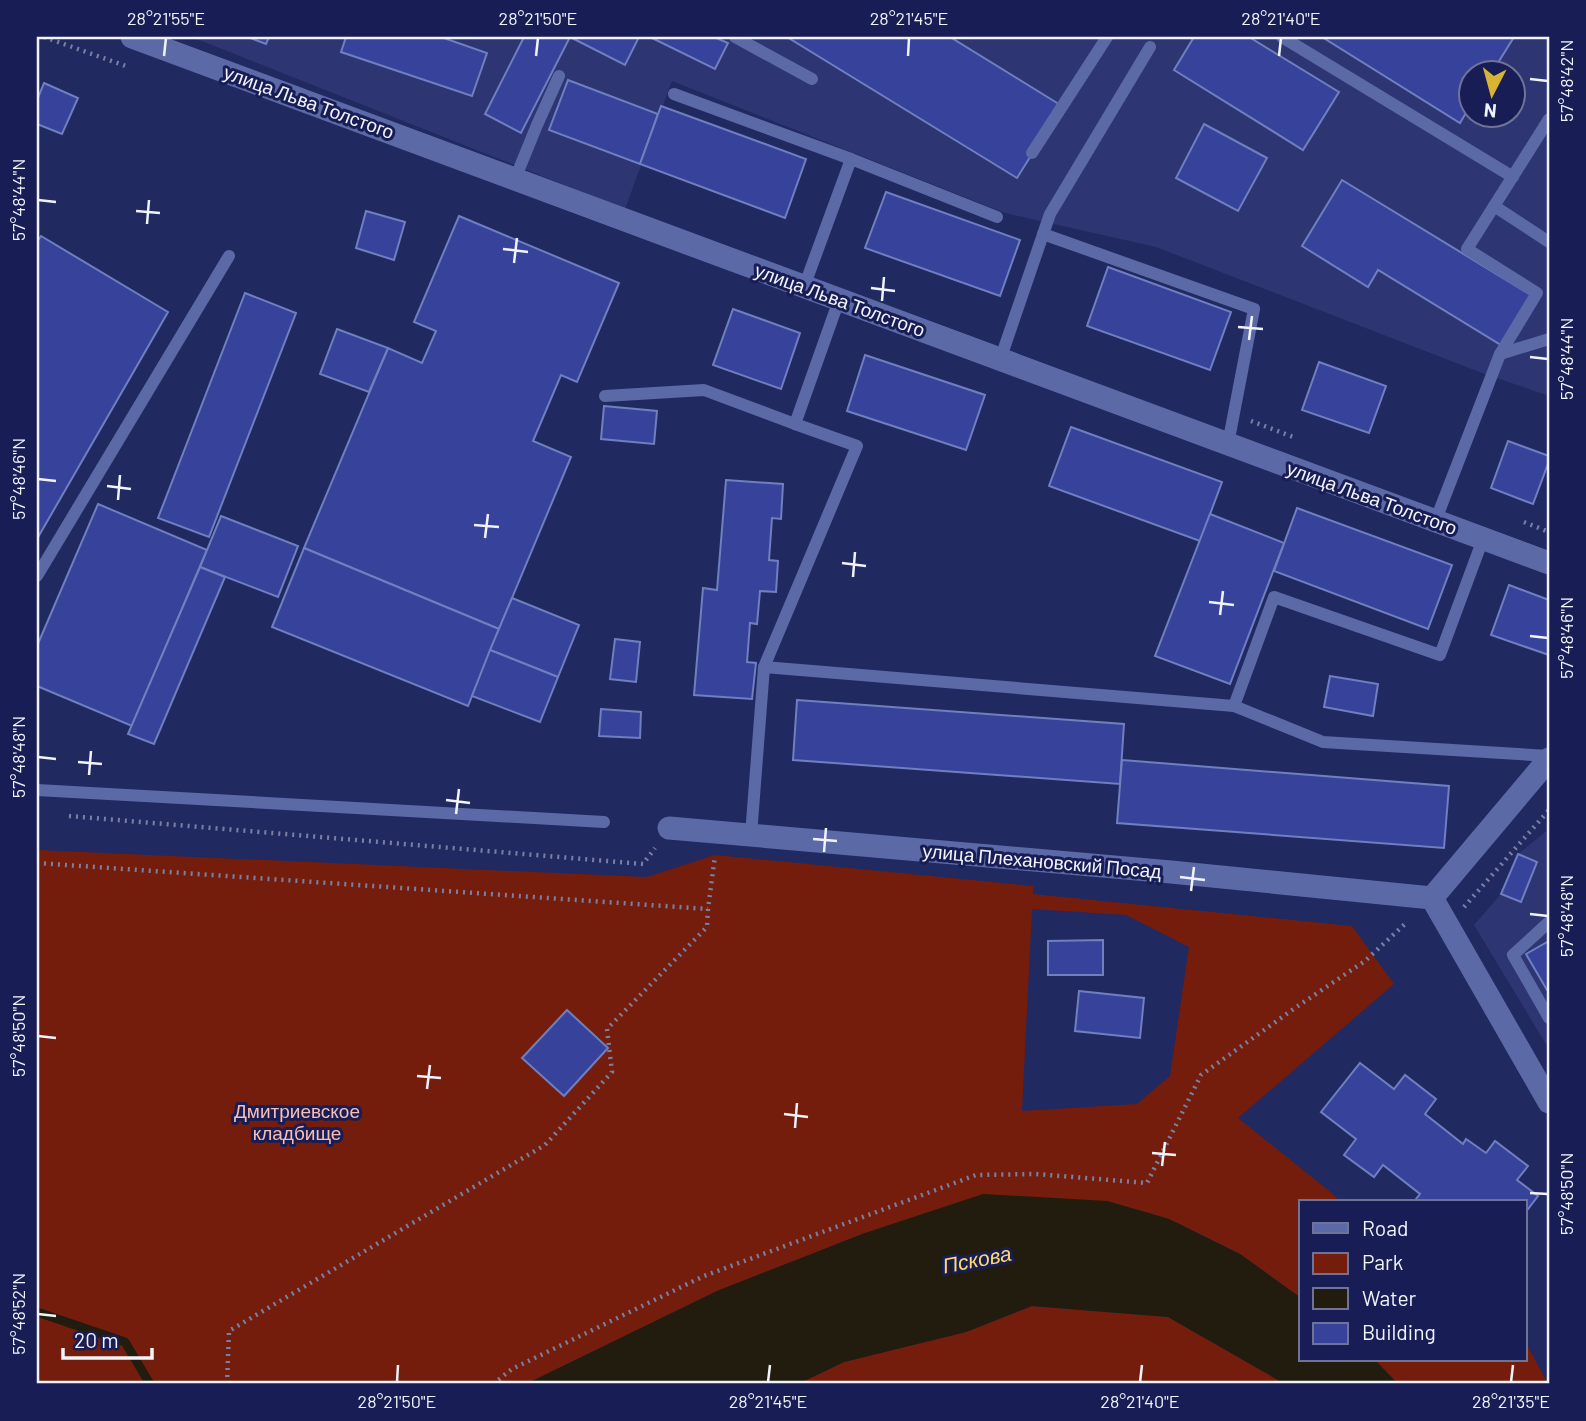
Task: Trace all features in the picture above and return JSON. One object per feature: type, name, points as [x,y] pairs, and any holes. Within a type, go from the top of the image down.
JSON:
[{"type":"street","name":"улица Льва Толстого","points":[[132,37],[1549,563]]},
{"type":"street","points":[[1549,757],[1432,898],[1549,1102]]},
{"type":"street","name":"улица Плехановский Посад","points":[[669,828],[1432,898]]},
{"type":"lane","points":[[735,37],[812,79]]},
{"type":"lane","points":[[1032,153],[1107,37]]},
{"type":"lane","points":[[1282,37],[1513,177]]},
{"type":"lane","points":[[1000,360],[1050,215],[1150,47]]},
{"type":"lane","points":[[515,179],[559,76]]},
{"type":"lane","points":[[674,94],[851,159],[997,217]]},
{"type":"lane","points":[[1435,522],[1500,354],[1537,293],[1467,249],[1549,120]]},
{"type":"lane","points":[[804,287],[851,159]]},
{"type":"lane","points":[[1494,205],[1549,242]]},
{"type":"lane","points":[[1043,234],[1254,309],[1228,444]]},
{"type":"lane","points":[[37,576],[229,256]]},
{"type":"lane","points":[[795,424],[839,300]]},
{"type":"lane","points":[[1500,354],[1549,339]]},
{"type":"lane","points":[[606,396],[704,390],[857,446],[764,667],[751,835]]},
{"type":"lane","points":[[1234,706],[1274,597],[1440,655],[1483,539]]},
{"type":"lane","points":[[764,667],[1234,706],[1323,742],[1549,757]]},
{"type":"lane","points":[[37,790],[604,822]]},
{"type":"lane","points":[[1549,922],[1513,955],[1549,1018]]},
{"type":"path","points":[[64,815],[643,864],[669,828]]},
{"type":"path","points":[[227,1384],[229,1331],[545,1145],[612,1072],[607,1030],[707,927],[715,855],[712,831]]},
{"type":"path","points":[[37,863],[708,909]]},
{"type":"path","points":[[493,1384],[512,1369],[705,1276],[976,1175],[1036,1174],[1147,1183],[1201,1075],[1365,961],[1432,898]]},
{"type":"shaded area","points":[[192,37],[1549,37],[1549,396],[1482,373],[1156,247],[1005,213],[672,81],[625,209]]},
{"type":"shaded area","points":[[1549,829],[1549,1049],[1474,925],[1501,894],[1518,854]]},
{"type":"green space","name":"Дмитриевское кладбище","points":[[37,850],[647,877],[715,855],[1033,886],[1033,894],[1352,926],[1394,984],[1238,1118],[1339,1200],[1299,1200],[1299,1297],[1240,1254],[1169,1219],[1107,1201],[865,1233],[717,1291],[526,1384],[37,1384]],"holes":[[[1032,909],[1126,915],[1189,947],[1170,1076],[1137,1104],[1022,1111]]]},
{"type":"green space","points":[[1032,1306],[1168,1317],[1282,1384],[798,1384],[844,1362],[966,1332]]},
{"type":"green space","points":[[1526,1343],[1548,1384],[1398,1384],[1377,1362],[1526,1362]]},
{"type":"water","name":"Пскова","points":[[983,1194],[1107,1201],[1169,1219],[1240,1254],[1299,1297],[1299,1362],[1377,1362],[1398,1384],[1282,1384],[1168,1317],[1032,1306],[966,1332],[844,1362],[798,1384],[526,1384],[717,1291],[865,1233]]},
{"type":"building","points":[[248,37],[269,37],[266,44]]},
{"type":"building","points":[[346,37],[441,37],[487,53],[472,96],[341,52]]},
{"type":"building","points":[[524,37],[570,37],[521,133],[485,114]]},
{"type":"building","points":[[570,37],[639,37],[625,65]]},
{"type":"building","points":[[650,37],[714,37],[728,43],[715,69]]},
{"type":"building","points":[[787,37],[950,37],[1062,106],[1017,178]]},
{"type":"building","points":[[1194,37],[1249,37],[1339,92],[1303,150],[1174,70]]},
{"type":"building","points":[[1322,37],[1514,37],[1500,60],[1456,60],[1456,121]]},
{"type":"building","points":[[568,80],[658,114],[640,164],[549,130]]},
{"type":"building","points":[[44,83],[78,98],[62,134],[37,124],[37,100]]},
{"type":"building","points":[[661,106],[806,159],[785,218],[640,164]]},
{"type":"building","points":[[1204,124],[1267,158],[1238,211],[1176,178]]},
{"type":"building","points":[[1342,180],[1531,295],[1501,345],[1378,270],[1368,287],[1302,246]]},
{"type":"building","points":[[886,192],[1020,240],[1000,296],[865,248]]},
{"type":"building","points":[[366,211],[405,222],[394,260],[356,248]]},
{"type":"building","points":[[459,216],[619,283],[577,382],[561,375],[533,441],[571,457],[499,629],[304,548],[388,348],[422,363],[436,331],[414,322]]},
{"type":"building","points":[[41,236],[168,312],[37,539],[37,242]]},
{"type":"building","points":[[1108,267],[1231,312],[1210,370],[1087,326]]},
{"type":"building","points":[[245,293],[296,313],[209,537],[158,518]]},
{"type":"building","points":[[733,309],[800,333],[781,389],[713,365]]},
{"type":"building","points":[[337,329],[388,348],[369,392],[320,374]]},
{"type":"building","points":[[865,355],[985,395],[966,450],[847,411]]},
{"type":"building","points":[[1319,362],[1386,386],[1369,433],[1302,410]]},
{"type":"building","points":[[604,406],[657,411],[654,444],[601,439]]},
{"type":"building","points":[[1071,427],[1222,482],[1200,541],[1049,486]]},
{"type":"building","points":[[1508,441],[1549,456],[1533,504],[1491,488]]},
{"type":"building","points":[[726,480],[783,484],[781,519],[772,518],[769,560],[778,561],[776,592],[760,591],[757,624],[750,623],[747,662],[756,663],[752,699],[694,695],[703,588],[717,590]]},
{"type":"building","points":[[98,504],[207,550],[132,726],[37,686],[37,646]]},
{"type":"building","points":[[1297,508],[1452,565],[1428,629],[1274,571]]},
{"type":"building","points":[[1210,514],[1284,543],[1230,684],[1155,656]]},
{"type":"building","points":[[221,516],[298,546],[278,597],[200,567]]},
{"type":"building","points":[[304,548],[499,629],[468,706],[272,627]]},
{"type":"building","points":[[200,567],[225,577],[154,744],[128,734]]},
{"type":"building","points":[[1509,585],[1549,600],[1549,655],[1491,635]]},
{"type":"building","points":[[512,598],[579,625],[558,677],[490,650]]},
{"type":"building","points":[[615,639],[640,642],[636,682],[610,679]]},
{"type":"building","points":[[490,650],[558,677],[540,722],[472,696]]},
{"type":"building","points":[[1330,676],[1378,684],[1373,716],[1324,707]]},
{"type":"building","points":[[797,700],[1124,724],[1120,784],[793,760]]},
{"type":"building","points":[[601,709],[641,712],[640,738],[599,736]]},
{"type":"building","points":[[1122,760],[1449,786],[1444,848],[1117,823]]},
{"type":"building","points":[[1518,854],[1537,862],[1521,902],[1501,894]]},
{"type":"building","points":[[1103,940],[1103,975],[1048,975],[1048,941]]},
{"type":"building","points":[[1549,941],[1549,989],[1547,990],[1526,954]]},
{"type":"building","points":[[1079,991],[1144,998],[1140,1038],[1075,1031]]},
{"type":"building","points":[[567,1010],[608,1048],[564,1096],[522,1058]]},
{"type":"building","points":[[1360,1063],[1394,1089],[1405,1075],[1436,1099],[1425,1114],[1463,1144],[1466,1139],[1486,1153],[1495,1141],[1528,1166],[1517,1180],[1538,1196],[1526,1212],[1526,1200],[1417,1200],[1420,1194],[1383,1165],[1374,1177],[1344,1155],[1356,1139],[1321,1112]]},
{"type":"waterway","points":[[37,1312],[125,1342],[150,1384]]}]
